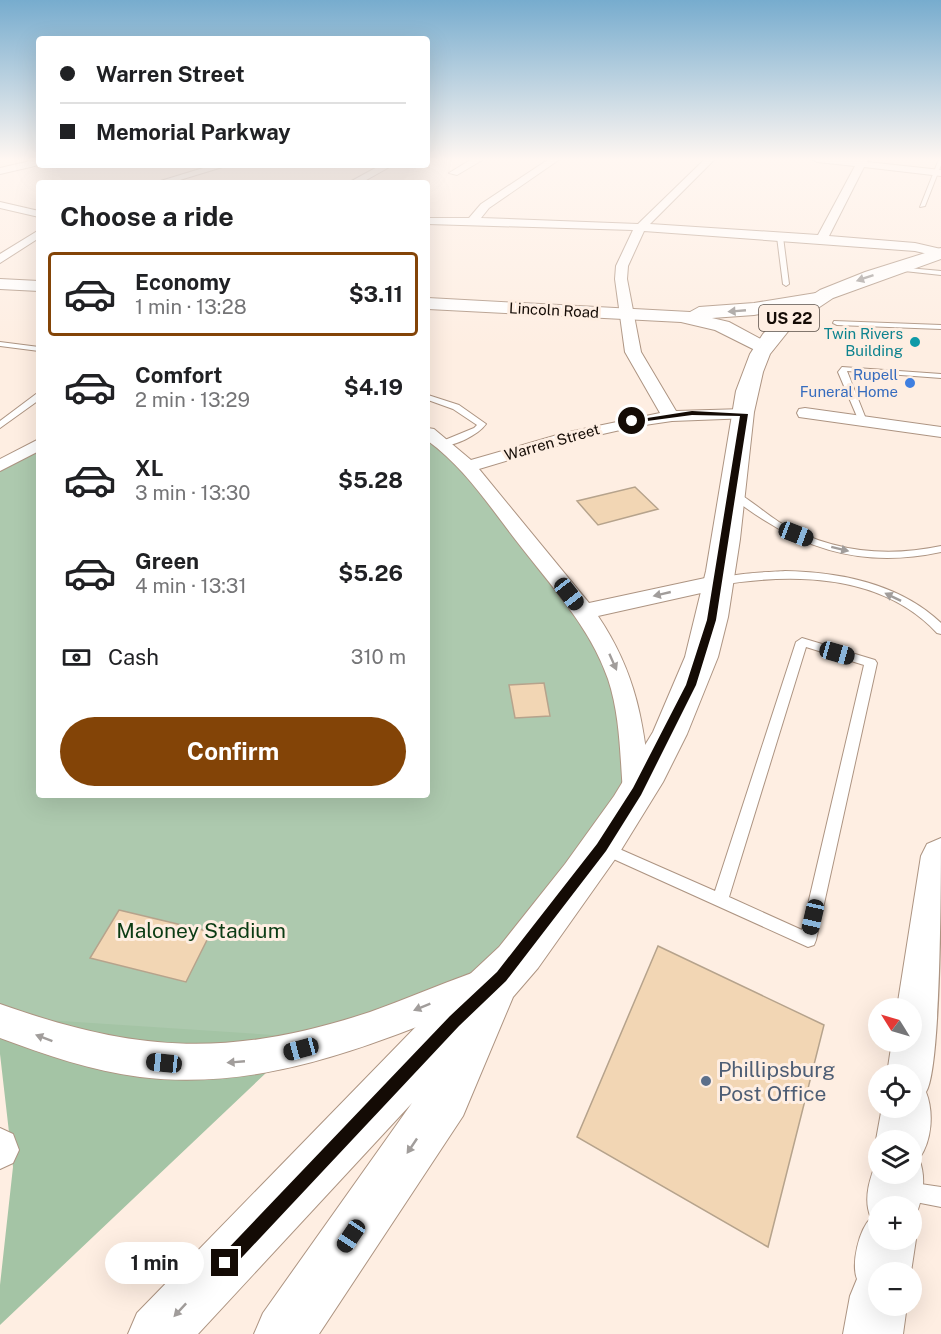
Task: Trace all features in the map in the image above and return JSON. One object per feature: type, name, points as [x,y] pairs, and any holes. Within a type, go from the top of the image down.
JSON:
[{"type":"main road","name":"US 22","points":[[158,1334],[454,1021],[497,981],[602,847],[637,792],[691,685],[711,620],[719,582],[744,414],[754,368],[763,348],[785,322],[816,299],[848,284],[941,253]]},
{"type":"main road","points":[[0,284],[36,286]]},
{"type":"main road","name":"Lincoln Road","points":[[430,304],[681,316],[747,310],[816,299]]},
{"type":"main road","name":"Lincoln Road","points":[[681,316],[722,326],[763,348]]},
{"type":"main road","points":[[913,1064],[938,901],[941,856]]},
{"type":"main road","points":[[284,1334],[445,1098],[497,981]]},
{"type":"main road","points":[[873,1334],[876,1316]]},
{"type":"street","points":[[503,221],[642,227],[822,240],[915,247],[941,253]]},
{"type":"street","points":[[648,221],[630,245],[622,266],[621,279],[633,352],[670,415]]},
{"type":"street","points":[[822,240],[830,221]]},
{"type":"street","points":[[0,259],[36,235]]},
{"type":"street","points":[[805,413],[862,419],[941,432]]},
{"type":"street","name":"Warren Street","points":[[468,467],[595,429],[670,415],[744,414]]},
{"type":"street","points":[[435,438],[468,467],[583,612],[606,646],[623,690],[632,736],[637,792]]},
{"type":"street","points":[[0,466],[36,446]]},
{"type":"street","points":[[583,612],[719,582]]},
{"type":"street","points":[[0,1021],[49,1041],[121,1058],[195,1064],[243,1062],[281,1055],[371,1029],[497,981]]},
{"type":"lane","points":[[780,237],[786,284]]},
{"type":"lane","points":[[893,269],[941,273]]},
{"type":"lane","points":[[837,323],[941,327]]},
{"type":"lane","points":[[0,344],[36,349]]},
{"type":"lane","points":[[862,419],[842,372],[845,369],[941,376]]},
{"type":"lane","points":[[430,399],[456,407],[482,424],[477,430],[435,438]]},
{"type":"lane","points":[[0,425],[36,400]]},
{"type":"lane","points":[[733,494],[777,526],[833,547],[885,556],[918,554],[941,549]]},
{"type":"lane","points":[[719,582],[787,573],[842,578],[901,600],[941,630]]},
{"type":"lane","points":[[602,847],[808,940],[871,663],[802,642],[720,900]]},
{"type":"green space","name":"Maloney Stadium","points":[[430,434],[441,442],[606,646],[637,792],[501,977],[321,1044],[0,1021],[0,466],[36,446],[36,798],[430,798]]},
{"type":"green space","points":[[0,1017],[304,1037],[0,1325],[0,1285],[13,1167],[0,1054]]},
{"type":"building","points":[[635,487],[658,509],[598,525],[577,501]]},
{"type":"building","points":[[544,683],[550,716],[515,718],[509,685]]},
{"type":"building","points":[[119,910],[211,932],[186,982],[90,958]]},
{"type":"building","name":"Phillipsburg Post Office","points":[[658,946],[824,1025],[768,1247],[577,1137]]},
{"type":"place","name":"Twin Rivers Building","points":[[915,342]]},
{"type":"place","name":"Rupell Funeral Home","points":[[910,383]]},
{"type":"place","name":"Phillipsburg Post Office","points":[[706,1081]]},
{"type":"route","points":[[225,1263],[366,1118],[454,1021],[501,977],[602,847],[637,792],[676,718],[691,685],[711,620],[724,556],[744,414],[692,413],[632,421]]}]
